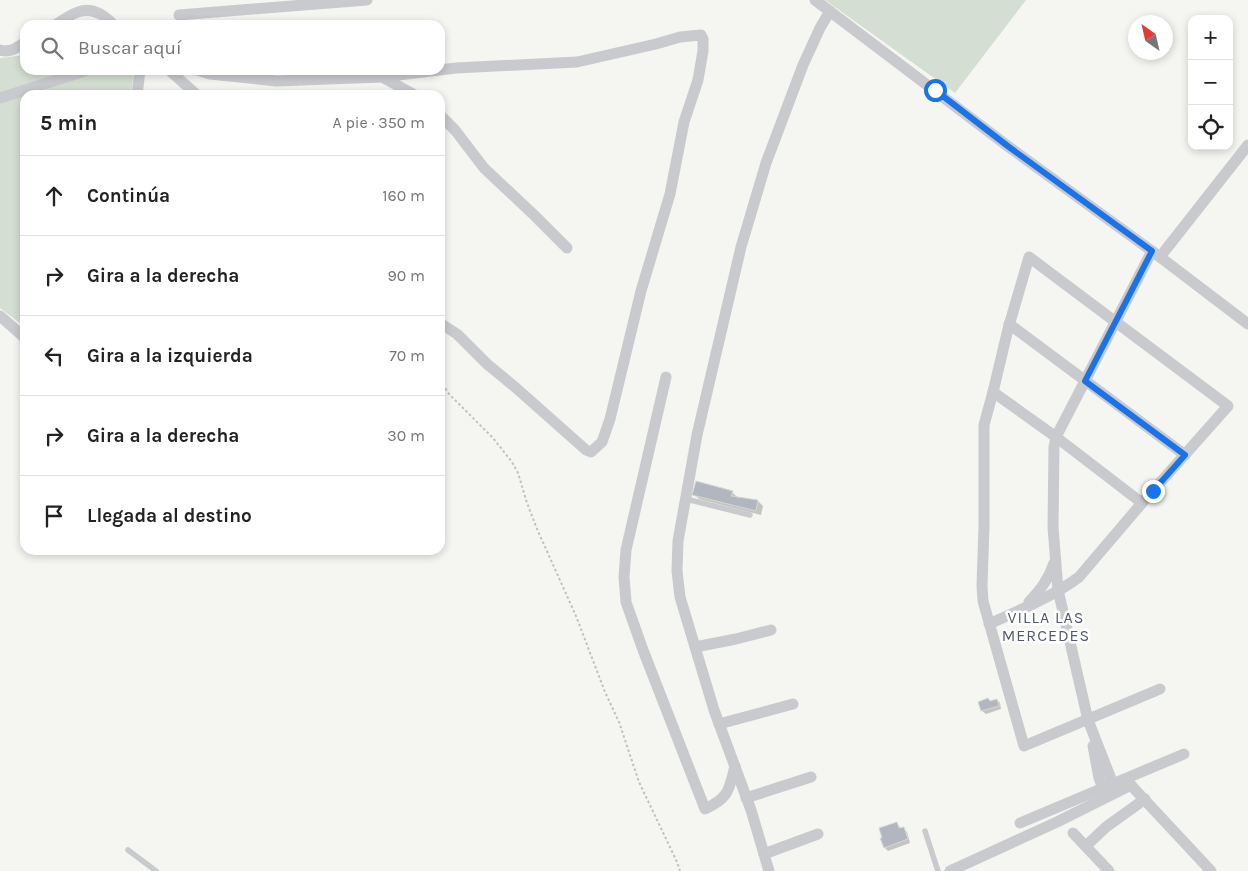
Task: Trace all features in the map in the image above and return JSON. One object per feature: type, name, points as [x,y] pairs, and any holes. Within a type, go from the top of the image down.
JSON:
[{"type":"street","points":[[179,15],[367,0]]},
{"type":"street","points":[[815,0],[1248,324]]},
{"type":"street","points":[[63,20],[81,10],[100,13],[108,20]]},
{"type":"street","points":[[769,871],[746,798],[719,724],[680,596],[676,571],[678,541],[702,413],[741,247],[757,191],[803,65],[830,11]]},
{"type":"street","points":[[445,69],[577,62],[680,37],[701,35],[703,39],[698,80],[684,122],[670,194],[641,291],[610,419],[602,442],[591,452],[586,450],[488,364],[457,334],[445,326]]},
{"type":"street","points":[[0,50],[12,50],[20,45]]},
{"type":"street","points":[[25,90],[72,75]]},
{"type":"street","points":[[138,90],[139,75]]},
{"type":"street","points":[[175,75],[191,90]]},
{"type":"street","points":[[220,75],[277,81],[398,75]]},
{"type":"street","points":[[382,77],[406,90]]},
{"type":"street","points":[[0,98],[20,92]]},
{"type":"street","points":[[445,120],[484,168],[566,248]]},
{"type":"street","points":[[1108,786],[1088,720],[1058,590],[1053,527],[1054,447],[1056,437],[1116,322],[1156,254],[1248,145]]},
{"type":"street","points":[[989,624],[1058,590],[1078,577],[1228,406],[1029,256],[1009,324],[984,426],[982,586],[983,601],[989,624],[1024,746],[1160,689]]},
{"type":"street","points":[[0,316],[20,334]]},
{"type":"street","points":[[1009,324],[1185,455]]},
{"type":"street","points":[[666,377],[626,550],[624,577],[626,602],[705,809],[722,800],[725,796],[735,766]]},
{"type":"street","points":[[993,392],[1056,437],[1142,503]]},
{"type":"street","points":[[1025,607],[1041,589],[1051,573],[1055,559]]},
{"type":"street","points":[[695,647],[771,630]]},
{"type":"street","points":[[719,724],[793,704]]},
{"type":"street","points":[[955,870],[1057,822],[1128,782],[1184,754]]},
{"type":"street","points":[[746,798],[811,777]]},
{"type":"street","points":[[1020,823],[1108,786],[1128,782]]},
{"type":"street","points":[[1128,782],[1211,871]]},
{"type":"street","points":[[1086,846],[1106,827],[1145,799]]},
{"type":"street","points":[[1073,833],[1109,871]]},
{"type":"street","points":[[764,854],[818,834]]},
{"type":"lane","points":[[686,498],[750,515]]},
{"type":"lane","points":[[925,832],[938,871]]},
{"type":"lane","points":[[128,850],[156,871]]},
{"type":"path","points":[[445,388],[493,438],[512,462],[518,473],[537,529],[576,616],[605,692],[619,722],[639,782],[680,871]]},
{"type":"shaded area","points":[[825,0],[1026,0],[955,93]]},
{"type":"shaded area","points":[[20,56],[20,75],[133,75],[132,90],[20,90],[20,323],[0,308],[0,58]]},
{"type":"building","points":[[696,481],[733,491],[731,496],[758,500],[756,511],[692,495]]},
{"type":"building","points":[[988,698],[990,701],[997,699],[999,706],[981,711],[978,702]]},
{"type":"building","points":[[897,822],[899,828],[904,827],[908,839],[884,848],[879,828]]},
{"type":"district","name":"VILLA LAS MERCEDES","points":[[1046,626]]},
{"type":"route","points":[[935,90],[1009,147],[1152,251],[1085,381],[1185,455],[1153,491]]}]
